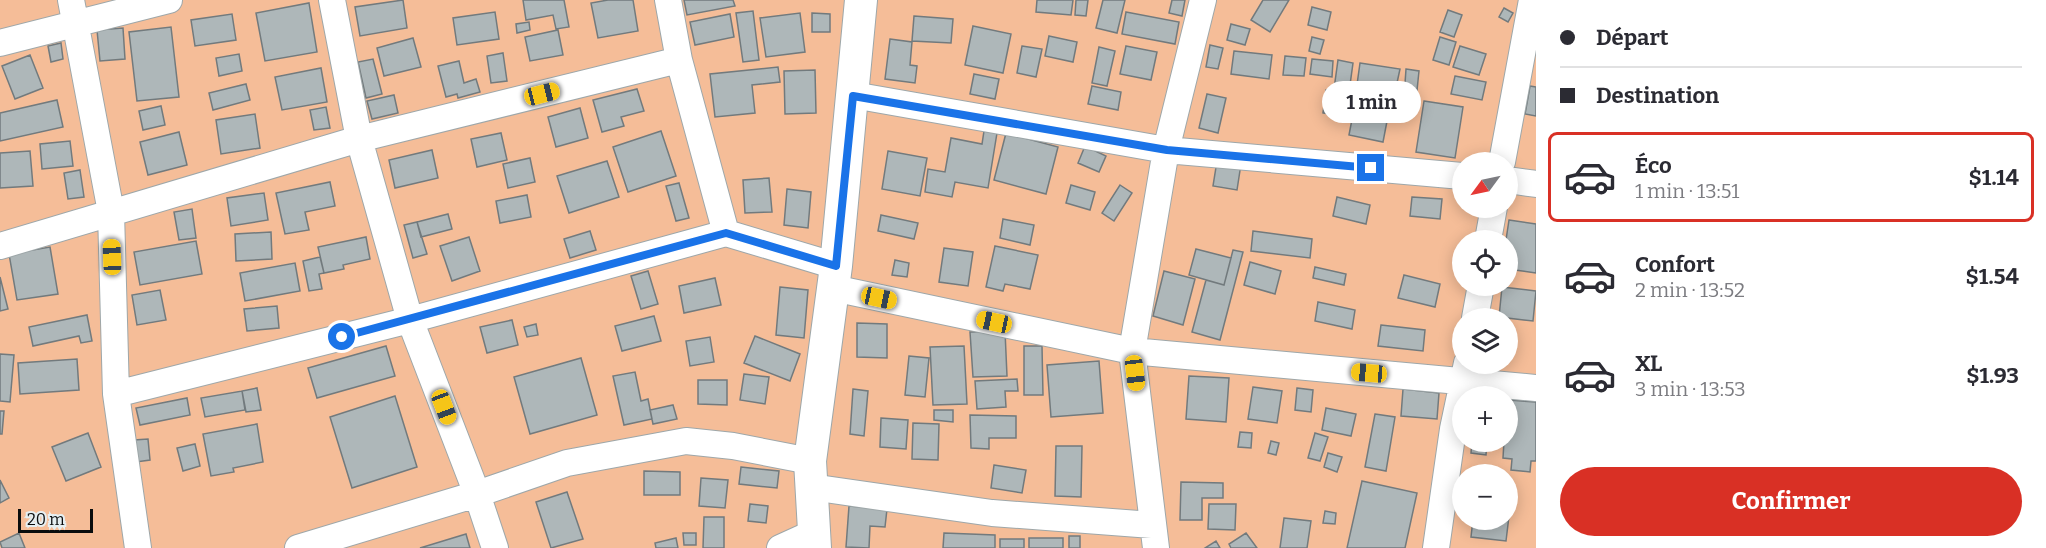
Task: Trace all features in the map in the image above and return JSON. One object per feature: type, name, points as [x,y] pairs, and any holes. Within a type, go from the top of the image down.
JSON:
[{"type":"street","points":[[0,43],[74,11],[170,0]]},
{"type":"street","points":[[332,0],[359,140],[410,320],[477,494],[495,548]]},
{"type":"street","points":[[668,0],[679,60],[726,233]]},
{"type":"street","points":[[780,548],[814,541],[811,474],[835,277],[861,0]]},
{"type":"street","points":[[298,548],[477,494],[567,463],[686,441],[733,446],[811,474],[992,513],[1154,536],[1132,351],[1167,150],[1203,0]]},
{"type":"street","points":[[1504,152],[1532,0]]},
{"type":"street","points":[[74,11],[111,212],[116,394],[138,548]]},
{"type":"street","points":[[0,246],[359,140],[679,60]]},
{"type":"street","points":[[853,96],[1167,150],[1452,175]]},
{"type":"street","points":[[1518,181],[1536,184]]},
{"type":"street","points":[[116,394],[410,320],[726,233],[835,277],[1132,351],[1452,371]]},
{"type":"street","points":[[1436,548],[1453,429],[1466,374]]},
{"type":"street","points":[[1475,374],[1536,388]]},
{"type":"shaded area","points":[[0,0],[1536,0],[1536,548],[0,548]]},
{"type":"building","points":[[403,0],[407,28],[360,36],[355,7]]},
{"type":"building","points":[[523,0],[564,0],[569,27],[556,29],[553,15],[526,20]]},
{"type":"building","points":[[633,0],[638,31],[598,38],[591,3]]},
{"type":"building","points":[[684,0],[733,0],[735,6],[687,15]]},
{"type":"building","points":[[1037,0],[1073,0],[1071,15],[1036,12]]},
{"type":"building","points":[[1076,0],[1088,0],[1086,16],[1075,15]]},
{"type":"building","points":[[1103,0],[1125,0],[1117,33],[1096,28]]},
{"type":"building","points":[[1172,0],[1185,0],[1182,16],[1169,13]]},
{"type":"building","points":[[1263,0],[1289,0],[1270,32],[1251,20]]},
{"type":"building","points":[[309,3],[317,52],[265,61],[256,13]]},
{"type":"building","points":[[1312,7],[1331,12],[1327,30],[1308,25]]},
{"type":"building","points":[[1504,8],[1513,13],[1508,22],[1499,17]]},
{"type":"building","points":[[1448,10],[1462,15],[1454,37],[1440,32]]},
{"type":"building","points":[[753,11],[759,60],[743,62],[736,13]]},
{"type":"building","points":[[495,12],[499,39],[457,45],[453,18]]},
{"type":"building","points":[[1126,12],[1179,22],[1175,44],[1122,34]]},
{"type":"building","points":[[800,13],[805,52],[766,57],[760,18]]},
{"type":"building","points":[[812,13],[830,14],[830,32],[812,32]]},
{"type":"building","points":[[232,14],[236,40],[195,46],[191,20]]},
{"type":"building","points":[[730,14],[734,37],[695,45],[690,22]]},
{"type":"building","points":[[914,16],[953,19],[951,43],[912,41]]},
{"type":"building","points":[[529,22],[530,30],[517,33],[516,24]]},
{"type":"building","points":[[1231,24],[1250,29],[1245,45],[1227,40]]},
{"type":"building","points":[[973,26],[1011,34],[1003,73],[965,65]]},
{"type":"building","points":[[171,27],[179,97],[137,101],[129,32]]},
{"type":"building","points":[[123,28],[125,59],[100,61],[97,30]]},
{"type":"building","points":[[558,30],[563,55],[530,61],[525,37]]},
{"type":"building","points":[[1049,36],[1077,42],[1073,62],[1045,56]]},
{"type":"building","points":[[1312,37],[1324,40],[1320,54],[1309,51]]},
{"type":"building","points":[[1440,37],[1456,42],[1449,65],[1433,60]]},
{"type":"building","points":[[413,38],[421,67],[384,76],[377,48]]},
{"type":"building","points":[[890,39],[912,42],[910,65],[917,66],[915,83],[885,79]]},
{"type":"building","points":[[61,43],[63,59],[51,62],[48,46]]},
{"type":"building","points":[[1210,45],[1223,48],[1218,69],[1206,67]]},
{"type":"building","points":[[1022,46],[1042,49],[1036,77],[1017,73]]},
{"type":"building","points":[[1126,46],[1157,52],[1151,80],[1120,74]]},
{"type":"building","points":[[1460,46],[1486,54],[1479,75],[1453,67]]},
{"type":"building","points":[[1099,47],[1115,51],[1107,86],[1092,83]]},
{"type":"building","points":[[1234,51],[1272,55],[1269,79],[1231,74]]},
{"type":"building","points":[[503,53],[507,81],[491,83],[487,56]]},
{"type":"building","points":[[239,54],[242,71],[219,76],[216,58]]},
{"type":"building","points":[[30,55],[43,88],[15,99],[2,66]]},
{"type":"building","points":[[1285,56],[1306,58],[1304,76],[1283,75]]},
{"type":"building","points":[[373,59],[382,94],[366,98],[358,62]]},
{"type":"building","points":[[1312,59],[1333,61],[1332,77],[1310,74]]},
{"type":"building","points":[[1338,60],[1353,63],[1349,92],[1334,89]]},
{"type":"building","points":[[459,61],[464,83],[476,79],[480,92],[458,98],[457,94],[446,97],[438,66]]},
{"type":"building","points":[[1360,63],[1400,69],[1397,83],[1390,82],[1388,98],[1379,96],[1378,103],[1355,99]]},
{"type":"building","points":[[778,67],[780,82],[752,85],[755,113],[715,117],[710,74]]},
{"type":"building","points":[[321,68],[327,102],[282,110],[275,77]]},
{"type":"building","points":[[1406,69],[1419,71],[1416,100],[1404,98]]},
{"type":"building","points":[[815,70],[816,113],[785,114],[784,71]]},
{"type":"building","points":[[974,74],[999,79],[995,99],[970,94]]},
{"type":"building","points":[[1455,76],[1486,82],[1482,100],[1451,94]]},
{"type":"building","points":[[246,84],[250,100],[213,110],[209,93]]},
{"type":"building","points":[[1092,86],[1121,92],[1118,110],[1088,104]]},
{"type":"building","points":[[1530,86],[1536,87],[1536,116],[1525,114]]},
{"type":"building","points":[[637,89],[644,111],[621,117],[624,126],[602,132],[593,100]]},
{"type":"building","points":[[1326,90],[1343,93],[1340,116],[1323,113]]},
{"type":"building","points":[[1207,94],[1226,98],[1218,133],[1199,128]]},
{"type":"building","points":[[394,95],[398,113],[372,119],[367,101]]},
{"type":"building","points":[[57,100],[63,127],[0,141],[0,113]]},
{"type":"building","points":[[1424,101],[1463,107],[1456,152],[1452,152],[1452,158],[1416,152]]},
{"type":"building","points":[[161,106],[165,125],[143,130],[139,111]]},
{"type":"building","points":[[326,107],[330,128],[314,130],[310,110]]},
{"type":"building","points":[[580,108],[588,138],[556,147],[548,117]]},
{"type":"building","points":[[1354,109],[1388,116],[1383,142],[1349,135]]},
{"type":"building","points":[[255,114],[260,148],[221,154],[216,120]]},
{"type":"building","points":[[661,131],[676,176],[628,192],[613,147]]},
{"type":"building","points":[[984,131],[997,133],[988,188],[955,182],[952,197],[925,192],[928,169],[945,172],[951,138],[982,144]]},
{"type":"building","points":[[179,132],[187,165],[148,175],[140,142]]},
{"type":"building","points":[[501,133],[507,160],[477,167],[471,139]]},
{"type":"building","points":[[1006,133],[1058,147],[1046,194],[994,180]]},
{"type":"building","points":[[70,141],[73,166],[42,169],[40,144]]},
{"type":"building","points":[[1085,146],[1106,156],[1099,172],[1078,163]]},
{"type":"building","points":[[432,150],[438,178],[395,188],[389,160]]},
{"type":"building","points":[[30,151],[33,186],[0,188],[0,153]]},
{"type":"building","points":[[888,151],[927,158],[920,196],[882,189]]},
{"type":"building","points":[[530,158],[535,182],[508,188],[503,164]]},
{"type":"building","points":[[607,161],[619,197],[569,213],[557,176]]},
{"type":"building","points":[[1217,161],[1241,164],[1237,190],[1213,186]]},
{"type":"building","points":[[80,170],[84,197],[68,199],[64,173]]},
{"type":"building","points":[[769,178],[772,212],[745,213],[743,180]]},
{"type":"building","points":[[330,182],[335,206],[305,212],[309,230],[285,234],[276,193]]},
{"type":"building","points":[[679,183],[689,218],[676,221],[666,186]]},
{"type":"building","points":[[1071,185],[1095,192],[1090,210],[1066,203]]},
{"type":"building","points":[[1120,185],[1132,193],[1114,221],[1102,213]]},
{"type":"building","points":[[787,189],[811,192],[808,228],[784,225]]},
{"type":"building","points":[[264,193],[268,220],[231,226],[227,198]]},
{"type":"building","points":[[527,195],[531,217],[500,223],[496,201]]},
{"type":"building","points":[[1337,197],[1370,205],[1366,224],[1333,216]]},
{"type":"building","points":[[1412,197],[1442,199],[1440,219],[1410,216]]},
{"type":"building","points":[[192,209],[196,238],[179,240],[174,212]]},
{"type":"building","points":[[448,214],[452,229],[421,237],[417,222]]},
{"type":"building","points":[[881,215],[918,223],[914,239],[878,231]]},
{"type":"building","points":[[1003,219],[1034,225],[1030,245],[1000,238]]},
{"type":"building","points":[[1509,220],[1536,224],[1536,273],[1518,270],[1518,230],[1508,230]]},
{"type":"building","points":[[417,222],[427,254],[413,258],[404,225]]},
{"type":"building","points":[[590,231],[596,250],[570,258],[564,239]]},
{"type":"building","points":[[1253,231],[1312,239],[1310,258],[1251,251]]},
{"type":"building","points":[[271,232],[272,259],[236,261],[235,234]]},
{"type":"building","points":[[366,237],[370,259],[343,265],[344,269],[324,273],[318,247]]},
{"type":"building","points":[[469,237],[480,271],[452,281],[440,246]]},
{"type":"building","points":[[196,241],[202,274],[140,285],[134,252]]},
{"type":"building","points":[[995,246],[1038,255],[1030,289],[1005,284],[1003,291],[986,287]]},
{"type":"building","points":[[50,247],[58,294],[17,300],[9,254]]},
{"type":"building","points":[[944,248],[973,252],[968,286],[939,282]]},
{"type":"building","points":[[1196,249],[1231,258],[1224,285],[1189,275]]},
{"type":"building","points":[[1233,250],[1243,252],[1220,340],[1192,332],[1206,280],[1224,285]]},
{"type":"building","points":[[320,257],[324,273],[319,274],[322,289],[309,291],[303,261]]},
{"type":"building","points":[[895,260],[909,263],[907,277],[892,275]]},
{"type":"building","points":[[1250,262],[1281,271],[1275,294],[1244,285]]},
{"type":"building","points":[[295,263],[300,291],[245,301],[240,273]]},
{"type":"building","points":[[1315,267],[1346,274],[1344,285],[1313,278]]},
{"type":"building","points":[[648,271],[658,304],[641,309],[631,276]]},
{"type":"building","points":[[1164,271],[1195,279],[1183,325],[1153,316]]},
{"type":"building","points":[[1404,275],[1440,284],[1435,307],[1398,298]]},
{"type":"building","points":[[0,277],[8,309],[0,311]]},
{"type":"building","points":[[715,278],[721,305],[684,313],[679,286]]},
{"type":"building","points":[[780,287],[808,290],[804,338],[776,335]]},
{"type":"building","points":[[1518,289],[1536,291],[1533,321],[1518,319],[1518,308],[1500,308],[1501,296],[1518,296]]},
{"type":"building","points":[[160,290],[166,320],[137,325],[132,295]]},
{"type":"building","points":[[1318,302],[1355,310],[1352,329],[1315,321]]},
{"type":"building","points":[[277,306],[279,328],[247,331],[244,309]]},
{"type":"building","points":[[87,315],[92,341],[81,343],[79,336],[33,346],[29,327]]},
{"type":"building","points":[[654,316],[661,341],[622,351],[615,326]]},
{"type":"building","points":[[512,320],[518,345],[487,353],[480,327]]},
{"type":"building","points":[[857,323],[887,324],[887,358],[857,357]]},
{"type":"building","points":[[536,324],[538,335],[527,337],[524,327]]},
{"type":"building","points":[[1381,325],[1425,330],[1423,351],[1378,346]]},
{"type":"building","points":[[1005,331],[1007,376],[973,377],[970,332]]},
{"type":"building","points":[[755,336],[800,354],[790,381],[744,363]]},
{"type":"building","points":[[710,337],[714,362],[690,366],[686,341]]},
{"type":"building","points":[[386,346],[395,376],[317,398],[308,368]]},
{"type":"building","points":[[964,346],[967,404],[933,405],[930,347]]},
{"type":"building","points":[[1024,346],[1042,346],[1043,395],[1024,395]]},
{"type":"building","points":[[0,354],[14,355],[10,402],[0,401]]},
{"type":"building","points":[[909,356],[929,358],[925,397],[905,395]]},
{"type":"building","points":[[581,358],[597,415],[530,434],[514,377]]},
{"type":"building","points":[[77,359],[79,390],[20,394],[18,363]]},
{"type":"building","points":[[1099,361],[1103,413],[1051,417],[1047,365]]},
{"type":"building","points":[[635,372],[641,401],[648,399],[652,419],[624,425],[613,376]]},
{"type":"building","points":[[744,374],[769,377],[765,404],[740,400]]},
{"type":"building","points":[[1189,376],[1229,378],[1226,422],[1186,419]]},
{"type":"building","points":[[1017,379],[1018,391],[1005,391],[1006,407],[977,409],[975,381]]},
{"type":"building","points":[[698,380],[727,380],[727,405],[698,404]]},
{"type":"building","points":[[1253,387],[1282,391],[1277,423],[1248,419]]},
{"type":"building","points":[[257,388],[261,410],[246,412],[242,391]]},
{"type":"building","points":[[1297,388],[1313,390],[1311,412],[1295,410]]},
{"type":"building","points":[[853,389],[868,391],[864,436],[850,434]]},
{"type":"building","points":[[1403,389],[1439,393],[1437,419],[1401,416]]},
{"type":"building","points":[[242,391],[245,410],[205,417],[201,398]]},
{"type":"building","points":[[395,396],[417,467],[352,488],[330,417]]},
{"type":"building","points":[[187,398],[190,415],[140,425],[136,408]]},
{"type":"building","points":[[1518,401],[1536,402],[1536,461],[1531,461],[1530,472],[1518,471],[1518,464],[1512,464],[1512,459],[1503,458],[1503,452],[1518,452]]},
{"type":"building","points":[[673,405],[677,419],[653,424],[650,410]]},
{"type":"building","points":[[1326,408],[1356,414],[1351,436],[1322,430]]},
{"type":"building","points":[[934,410],[953,410],[953,422],[934,420]]},
{"type":"building","points":[[0,411],[4,411],[2,434],[0,434]]},
{"type":"building","points":[[1375,414],[1395,417],[1386,471],[1365,467]]},
{"type":"building","points":[[970,415],[1016,416],[1016,438],[989,438],[989,449],[971,448]]},
{"type":"building","points":[[881,418],[908,420],[906,449],[880,447]]},
{"type":"building","points":[[913,423],[939,424],[938,460],[912,459]]},
{"type":"building","points":[[257,424],[263,462],[233,468],[234,472],[211,476],[203,434]]},
{"type":"building","points":[[1240,432],[1252,433],[1251,448],[1238,447]]},
{"type":"building","points":[[88,433],[101,467],[66,481],[52,447]]},
{"type":"building","points":[[1315,433],[1328,437],[1320,461],[1308,458]]},
{"type":"building","points":[[148,439],[150,460],[136,462],[134,440]]},
{"type":"building","points":[[1271,441],[1279,443],[1276,455],[1268,453]]},
{"type":"building","points":[[195,444],[200,466],[183,471],[177,448]]},
{"type":"building","points":[[1056,446],[1082,446],[1081,497],[1055,496]]},
{"type":"building","points":[[1471,452],[1486,452],[1486,455]]},
{"type":"building","points":[[1328,453],[1342,457],[1337,472],[1324,467]]},
{"type":"building","points":[[994,465],[1026,470],[1022,493],[991,488]]},
{"type":"building","points":[[741,467],[779,471],[777,488],[739,484]]},
{"type":"building","points":[[644,471],[680,472],[680,495],[644,495]]},
{"type":"building","points":[[701,478],[728,480],[725,508],[699,506]]},
{"type":"building","points":[[0,480],[9,498],[0,503]]},
{"type":"building","points":[[1362,481],[1417,493],[1405,548],[1347,548]]},
{"type":"building","points":[[1181,482],[1223,483],[1223,498],[1202,498],[1202,520],[1180,520]]},
{"type":"building","points":[[567,492],[583,539],[551,548],[536,502]]},
{"type":"building","points":[[750,504],[768,506],[766,523],[748,521]]},
{"type":"building","points":[[1209,504],[1236,504],[1235,530],[1208,529]]},
{"type":"building","points":[[849,506],[887,509],[885,527],[870,526],[869,548],[846,547]]},
{"type":"building","points":[[1325,511],[1336,513],[1335,524],[1323,523]]},
{"type":"building","points":[[704,517],[724,517],[724,548],[703,548]]},
{"type":"building","points":[[1284,518],[1311,521],[1307,548],[1280,548]]},
{"type":"building","points":[[1472,530],[1507,530],[1506,541],[1471,537]]},
{"type":"building","points":[[19,533],[25,548],[2,548],[0,542]]},
{"type":"building","points":[[683,533],[696,533],[696,545],[684,545]]},
{"type":"building","points":[[944,533],[995,535],[995,548],[943,548]]},
{"type":"building","points":[[1246,533],[1257,548],[1231,548],[1229,544]]},
{"type":"building","points":[[466,534],[470,548],[420,548]]},
{"type":"building","points":[[1069,536],[1080,536],[1080,548],[1069,548]]},
{"type":"building","points":[[676,538],[678,548],[656,548],[655,543]]},
{"type":"building","points":[[1029,538],[1063,538],[1063,548],[1029,548]]},
{"type":"building","points":[[1000,539],[1024,539],[1024,548],[1000,548]]},
{"type":"building","points":[[1216,541],[1220,548],[1205,548]]},
{"type":"route","points":[[342,337],[726,233],[836,266],[853,96],[1167,150],[1371,168]]}]
